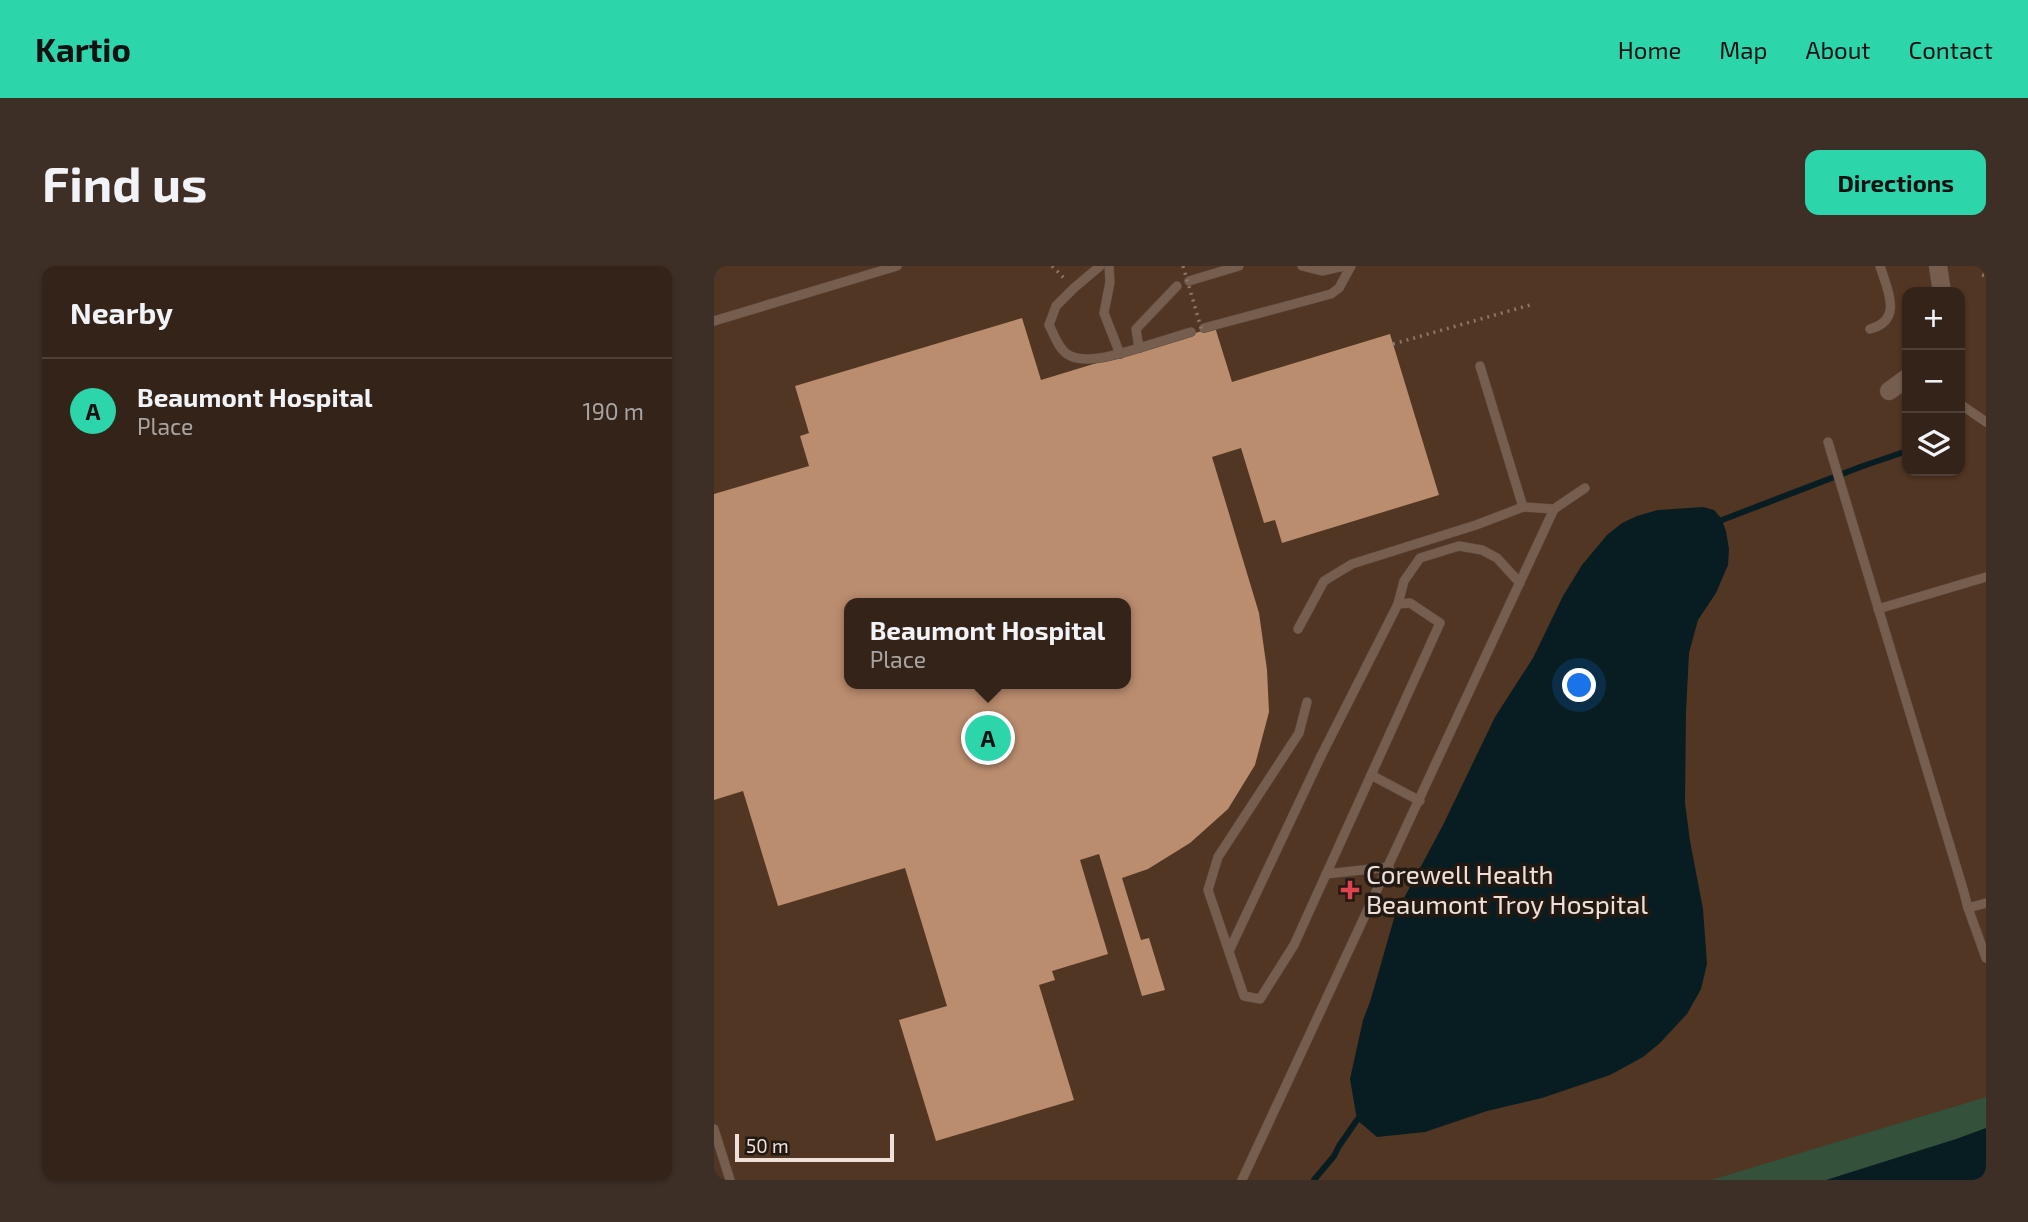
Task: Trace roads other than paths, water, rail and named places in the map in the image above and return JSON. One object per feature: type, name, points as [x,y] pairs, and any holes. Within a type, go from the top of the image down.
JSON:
[{"type":"street","points":[[1938,266],[1941,287]]},
{"type":"street","points":[[1889,391],[1902,382]]},
{"type":"lane","points":[[714,321],[897,266]]},
{"type":"lane","points":[[1100,266],[1056,306],[1049,325],[1058,344],[1067,354],[1080,358],[1101,358],[1191,332]]},
{"type":"lane","points":[[1109,266],[1110,282],[1104,313],[1120,354]]},
{"type":"lane","points":[[1189,281],[1238,266]]},
{"type":"lane","points":[[1302,266],[1322,271],[1345,266]]},
{"type":"lane","points":[[1203,329],[1331,294],[1339,288],[1351,266]]},
{"type":"lane","points":[[1870,329],[1886,323],[1889,317],[1889,297],[1880,266]]},
{"type":"lane","points":[[1139,348],[1136,329],[1177,286]]},
{"type":"lane","points":[[1480,366],[1523,508]]},
{"type":"lane","points":[[1965,407],[1986,422]]},
{"type":"lane","points":[[1828,442],[1968,908],[1986,958]]},
{"type":"lane","points":[[1242,1180],[1554,509],[1584,488]]},
{"type":"lane","points":[[1298,629],[1324,581],[1352,564],[1523,508],[1554,509]]},
{"type":"lane","points":[[1229,951],[1321,756],[1398,604],[1404,581],[1420,558],[1459,545],[1482,550],[1497,558],[1520,583]]},
{"type":"lane","points":[[1878,609],[1986,577]]},
{"type":"lane","points":[[1307,702],[1299,733],[1218,857],[1208,890],[1244,996],[1260,999],[1294,945],[1440,623],[1410,603],[1398,604]]},
{"type":"lane","points":[[1371,775],[1420,801]]},
{"type":"lane","points":[[1326,874],[1389,867]]},
{"type":"lane","points":[[1968,908],[1986,903]]},
{"type":"lane","points":[[714,1129],[730,1180]]},
{"type":"water","points":[[1703,507],[1714,510],[1721,518],[1729,549],[1728,565],[1716,593],[1698,620],[1689,653],[1685,803],[1703,909],[1707,964],[1701,989],[1687,1014],[1660,1043],[1643,1057],[1610,1075],[1425,1132],[1377,1137],[1357,1120],[1350,1079],[1363,1020],[1395,915],[1443,825],[1495,717],[1533,658],[1563,596],[1582,565],[1607,535],[1622,523],[1637,516],[1658,510]]},
{"type":"water","points":[[1986,1128],[1986,1180],[1826,1180],[1956,1139]]},
{"type":"waterway","points":[[1722,520],[1902,453]]},
{"type":"waterway","points":[[1314,1180],[1334,1156],[1357,1120]]},
{"type":"place","name":"Beaumont Hospital","points":[[988,738]]},
{"type":"place","name":"Corewell Health Beaumont Troy Hospital","points":[[1350,890]]}]
